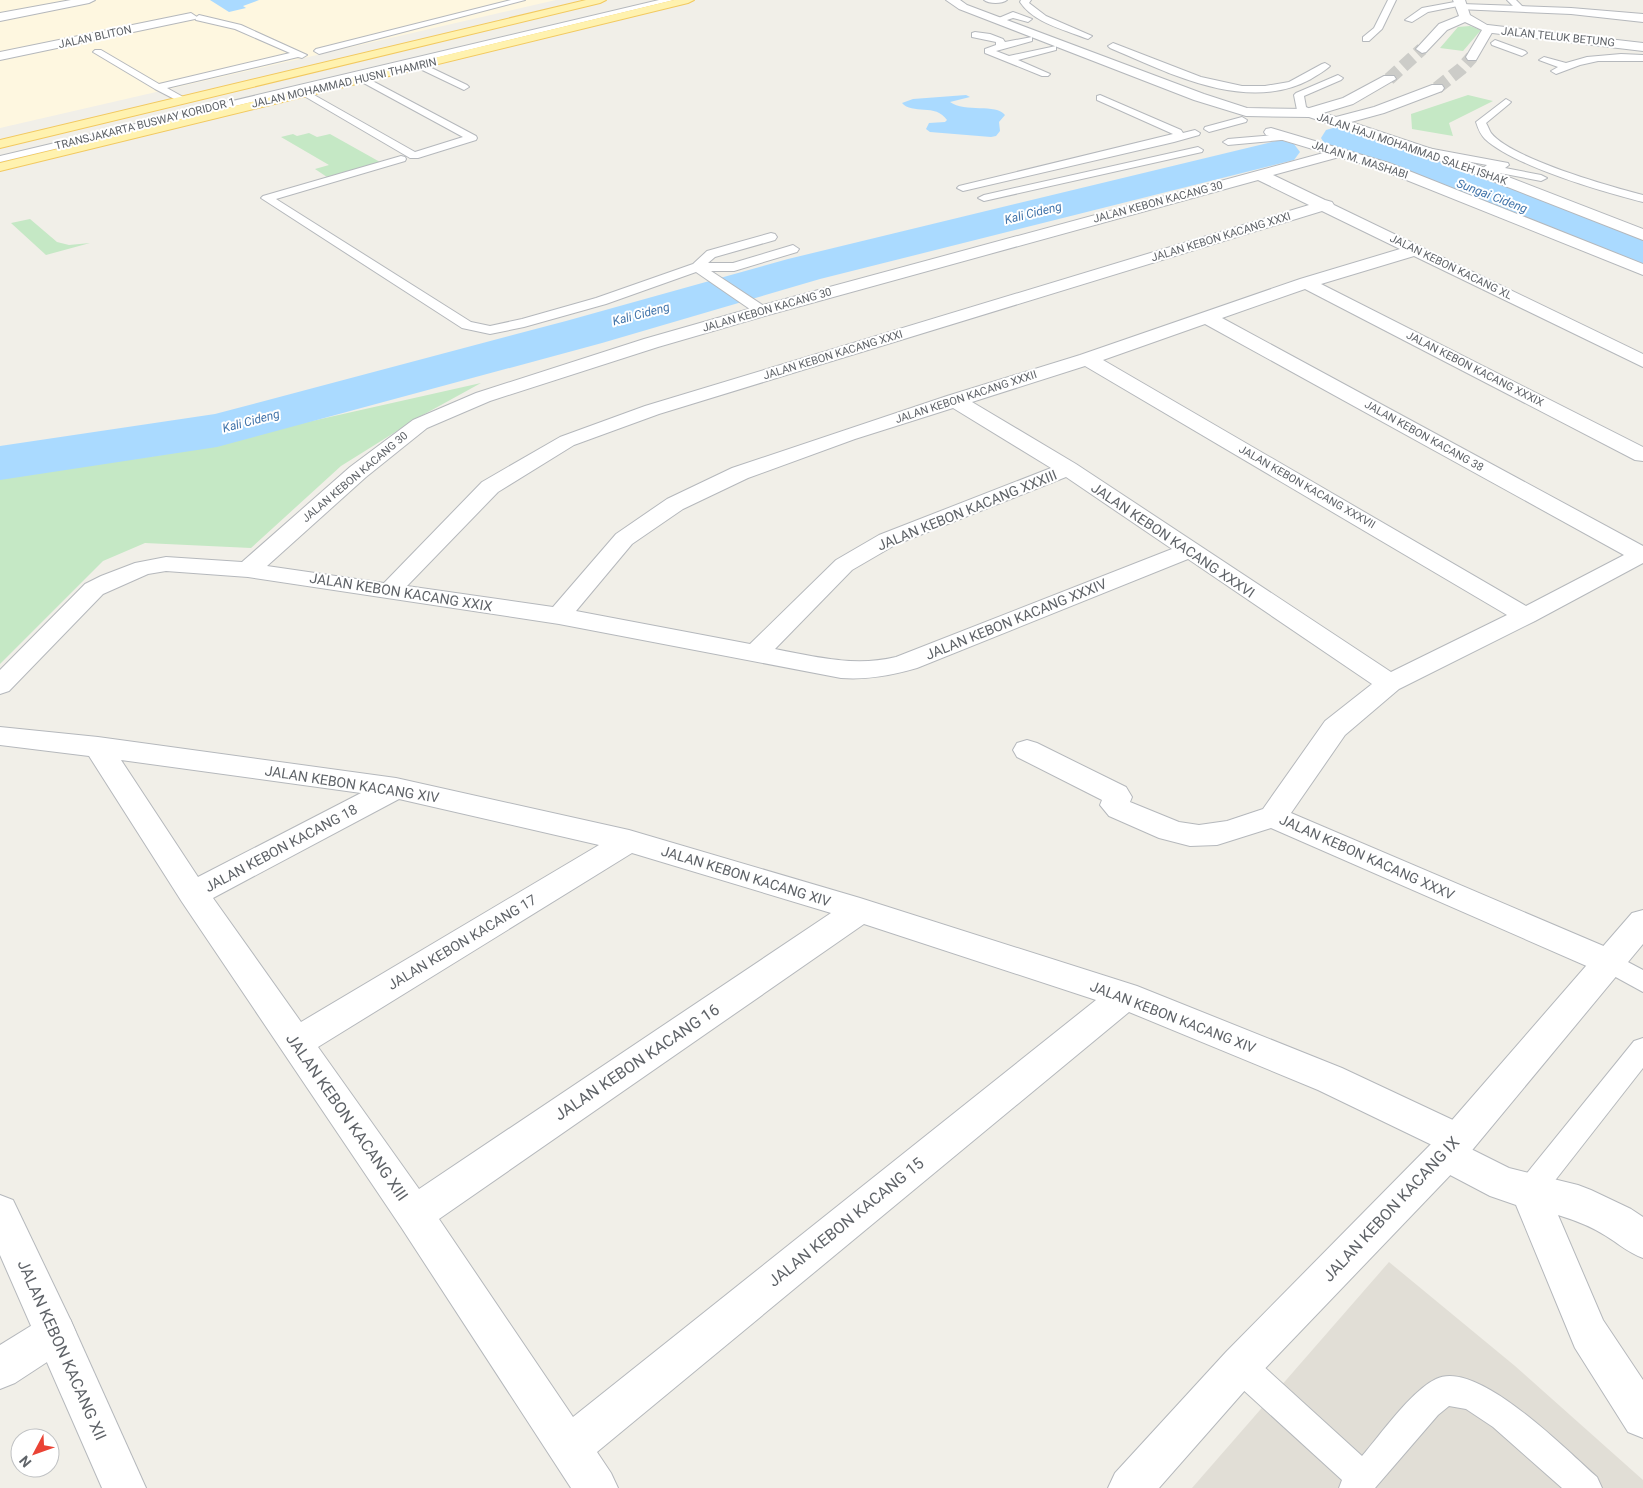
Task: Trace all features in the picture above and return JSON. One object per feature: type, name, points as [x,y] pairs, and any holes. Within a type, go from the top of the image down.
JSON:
[{"type":"main road","name":"JALAN MOHAMMAD HUSNI THAMRIN","points":[[0,144],[600,0]]},
{"type":"main road","name":"JALAN MOHAMMAD HUSNI THAMRIN","points":[[0,167],[688,0]]},
{"type":"street","points":[[0,18],[90,0]]},
{"type":"street","name":"JALAN HAJI MOHAMMAD SALEH ISHAK","points":[[946,2],[983,26],[1243,111],[1310,113],[1454,161],[1643,235]]},
{"type":"street","points":[[1422,49],[1462,7],[1641,16]]},
{"type":"street","name":"JALAN TELUK BETUNG","points":[[1462,7],[1488,29],[1643,47]]},
{"type":"street","name":"JALAN BLITON","points":[[0,56],[190,15]]},
{"type":"street","name":"JALAN HAJI MOHAMMAD SALEH ISHAK","points":[[983,26],[1029,39],[1242,120]]},
{"type":"street","name":"JALAN TELUK BETUNG","points":[[1488,29],[1488,33],[1474,54],[1495,43],[1512,39],[1628,45]]},
{"type":"street","points":[[1242,120],[1251,121],[1310,113],[1348,101],[1389,79]]},
{"type":"street","points":[[1314,146],[1343,124],[1437,88]]},
{"type":"street","points":[[1271,132],[1343,124]]},
{"type":"street","name":"JALAN M. MASHABI","points":[[1271,132],[1384,166],[1622,257],[1643,270]]},
{"type":"street","name":"JALAN KEBON KACANG 30","points":[[248,570],[358,472],[420,424],[483,397],[650,343],[762,310],[1338,153]]},
{"type":"street","name":"JALAN KEBON KACANG XL","points":[[1258,174],[1326,205],[1643,361]]},
{"type":"street","name":"JALAN KEBON KACANG XXXI","points":[[389,591],[490,486],[568,441],[652,410],[1326,205]]},
{"type":"street","points":[[1622,257],[1643,249]]},
{"type":"street","name":"JALAN KEBON KACANG XXXII","points":[[559,616],[624,538],[675,504],[740,473],[954,400],[1087,359],[1306,283],[1416,250]]},
{"type":"street","name":"JALAN KEBON KACANG XXXIX","points":[[1306,283],[1643,455]]},
{"type":"street","name":"JALAN KEBON KACANG 38","points":[[1206,318],[1642,554]]},
{"type":"street","name":"JALAN KEBON KACANG XXXVII","points":[[1087,359],[1526,616]]},
{"type":"street","name":"JALAN KEBON KACANG XXXVI","points":[[954,400],[1068,469],[1188,551],[1390,683]]},
{"type":"street","name":"JALAN KEBON KACANG XXXIII","points":[[756,653],[844,565],[865,552],[886,540],[1068,469]]},
{"type":"street","name":"JALAN KEBON KACANG XXXIV","points":[[841,670],[863,672],[886,669],[908,662],[1188,551]]},
{"type":"street","name":"JALAN KEBON KACANG XXXV","points":[[1609,962],[1273,816],[1335,728],[1390,683],[1526,616],[1642,554]]},
{"type":"street","name":"JALAN KEBON KACANG XXIX","points":[[0,685],[94,589],[142,568],[166,564],[248,570],[559,616],[841,670]]},
{"type":"street","name":"JALAN KEBON KACANG XIV","points":[[0,736],[98,746],[396,788],[629,841],[860,910],[1125,996],[1330,1080],[1452,1147],[1503,1184],[1528,1192],[1578,1203],[1618,1222],[1643,1240]]},
{"type":"street","name":"JALAN KEBON KACANG XIII","points":[[98,746],[192,894],[414,1214],[596,1488]]},
{"type":"street","points":[[1027,750],[1116,794],[1118,797],[1114,805],[1119,809],[1181,833],[1208,836],[1273,816]]},
{"type":"street","name":"JALAN KEBON KACANG 18","points":[[192,894],[396,788]]},
{"type":"street","name":"JALAN KEBON KACANG 17","points":[[295,1043],[629,841]]},
{"type":"street","name":"JALAN KEBON KACANG 16","points":[[414,1214],[860,910]]},
{"type":"street","name":"JALAN KEBON KACANG IX","points":[[1130,1488],[1240,1366],[1452,1147],[1643,922]]},
{"type":"street","name":"JALAN KEBON KACANG 15","points":[[568,1448],[1125,996]]},
{"type":"street","points":[[1528,1192],[1589,1334],[1643,1417]]},
{"type":"street","name":"JALAN KEBON KACANG XII","points":[[0,1213],[56,1333],[124,1488]]},
{"type":"street","points":[[0,1368],[56,1333]]},
{"type":"lane","points":[[336,64],[319,51],[521,0]]},
{"type":"lane","name":"TRANSJAKARTA BUSWAY KORIDOR 1","points":[[0,150],[627,0]]},
{"type":"lane","name":"TRANSJAKARTA BUSWAY KORIDOR 1","points":[[0,159],[670,0]]},
{"type":"lane","points":[[988,0],[1003,0]]},
{"type":"lane","points":[[1366,39],[1378,29],[1392,0]]},
{"type":"lane","points":[[1511,0],[1520,9]]},
{"type":"lane","points":[[1001,46],[1002,43],[983,26],[1013,15],[1026,1]]},
{"type":"lane","points":[[1026,1],[1026,6],[1040,15],[1088,36]]},
{"type":"lane","points":[[1387,10],[1402,3]]},
{"type":"lane","points":[[1409,20],[1429,9],[1462,7]]},
{"type":"lane","points":[[190,15],[238,27],[297,54],[336,64]]},
{"type":"lane","points":[[1013,15],[1028,19]]},
{"type":"lane","points":[[1048,25],[1068,28]]},
{"type":"lane","points":[[1029,39],[988,50],[1045,74]]},
{"type":"lane","points":[[1495,43],[1522,53]]},
{"type":"lane","points":[[1113,46],[1220,86],[1237,88],[1281,86],[1293,83],[1326,66]]},
{"type":"lane","points":[[1009,59],[1052,48]]},
{"type":"lane","points":[[98,52],[182,100]]},
{"type":"lane","points":[[158,87],[297,54]]},
{"type":"lane","points":[[1544,60],[1561,68],[1602,57],[1643,58]]},
{"type":"lane","points":[[420,65],[464,87]]},
{"type":"lane","points":[[1310,113],[1301,108],[1299,95],[1338,78]]},
{"type":"lane","points":[[298,94],[414,156],[472,138],[363,79]]},
{"type":"lane","points":[[298,94],[401,160],[267,198],[467,325],[490,330],[524,323],[601,302],[697,267],[734,268],[794,249]]},
{"type":"lane","points":[[1100,98],[1177,132],[1179,134],[1174,140]]},
{"type":"lane","points":[[1506,102],[1482,122],[1488,136],[1513,152],[1578,181],[1604,180],[1643,189]]},
{"type":"lane","points":[[1209,129],[1242,120]]},
{"type":"lane","points":[[1271,132],[1224,143],[1288,137]]},
{"type":"lane","points":[[963,188],[1195,134]]},
{"type":"lane","points":[[1415,148],[1504,164]]},
{"type":"lane","points":[[984,198],[1198,150]]},
{"type":"lane","points":[[1454,161],[1578,181],[1643,199]]},
{"type":"lane","points":[[697,267],[711,254],[771,237]]},
{"type":"lane","points":[[697,267],[762,310]]},
{"type":"lane","points":[[1609,962],[1643,982]]},
{"type":"lane","points":[[1528,1192],[1643,1049]]},
{"type":"lane","points":[[1240,1366],[1359,1483],[1426,1404],[1445,1390],[1472,1395],[1504,1416],[1586,1488]]},
{"type":"shaded area","points":[[0,0],[556,0],[0,128]]},
{"type":"shaded area","points":[[1389,1262],[1515,1366],[1643,1480],[1643,1488],[1192,1488]]},
{"type":"green space","points":[[1470,26],[1481,30],[1463,51],[1440,48],[1458,27]]},
{"type":"green space","points":[[1468,95],[1493,101],[1449,123],[1453,136],[1412,129],[1411,114]]},
{"type":"green space","points":[[309,133],[317,137],[330,134],[380,162],[327,177],[315,169],[329,165],[281,137]]},
{"type":"green space","points":[[30,219],[57,242],[69,245],[90,243],[46,255],[11,223]]},
{"type":"green space","points":[[481,383],[421,416],[341,466],[251,548],[145,543],[103,561],[0,664],[0,478],[161,455]]},
{"type":"water","points":[[210,0],[259,0],[243,6],[246,8],[229,12]]},
{"type":"water","points":[[966,95],[970,97],[950,102],[964,107],[995,109],[1005,115],[999,122],[1000,131],[996,136],[930,132],[926,129],[929,123],[945,122],[947,120],[937,112],[912,108],[902,103],[913,99]]},
{"type":"waterway","name":"Sungai Cideng","points":[[1340,138],[1643,254]]},
{"type":"waterway","name":"Kali Cideng","points":[[0,463],[217,430],[584,332],[804,269],[1280,152]]},
{"type":"tunnel","points":[[1389,79],[1422,49]]},
{"type":"tunnel","points":[[1437,88],[1461,69],[1472,57]]}]
